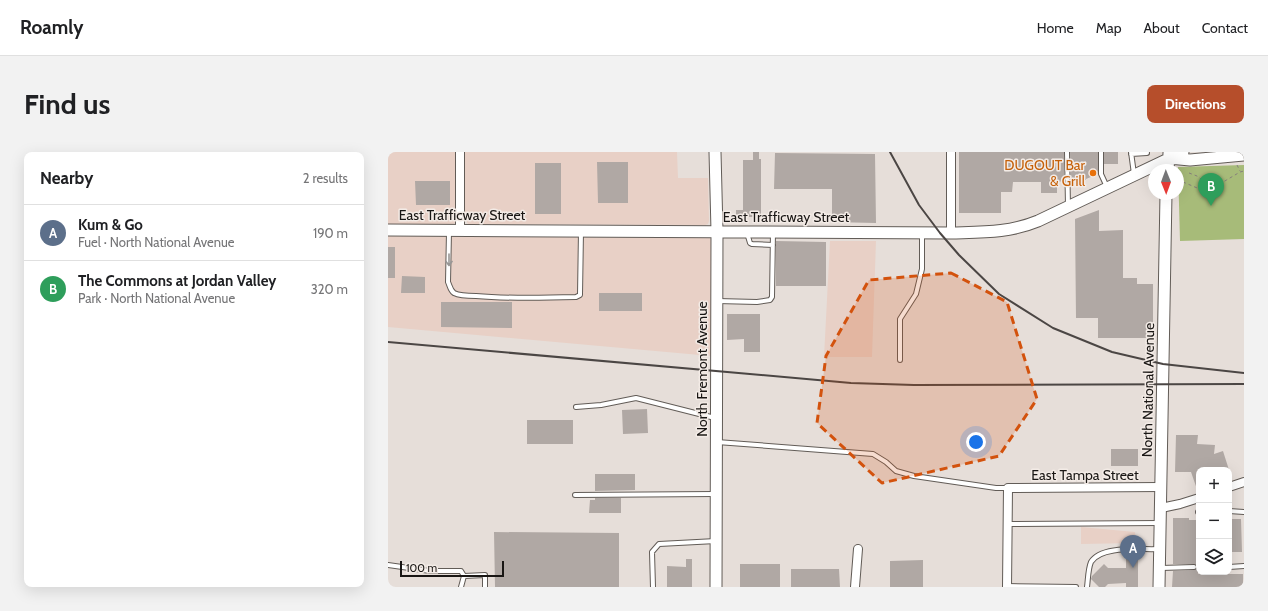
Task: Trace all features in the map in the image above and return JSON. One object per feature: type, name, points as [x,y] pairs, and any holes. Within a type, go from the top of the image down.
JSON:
[{"type":"main road","name":"North Fremont Avenue","points":[[715,152],[717,231],[716,587]]},
{"type":"main road","name":"East Trafficway Street","points":[[388,230],[922,233],[994,232],[1014,229],[1038,221],[1134,175],[1169,155],[1183,152]]},
{"type":"main road","points":[[1169,155],[1190,160],[1240,158]]},
{"type":"main road","name":"North National Avenue","points":[[1159,587],[1166,200]]},
{"type":"street","points":[[460,152],[460,230]]},
{"type":"street","points":[[951,152],[951,233]]},
{"type":"street","points":[[1232,486],[1244,482]]},
{"type":"street","name":"East Tampa Street","points":[[1008,488],[1161,487]]},
{"type":"street","points":[[1007,586],[1008,488]]},
{"type":"street","points":[[1160,508],[1196,499]]},
{"type":"street","points":[[855,587],[858,549]]},
{"type":"lane","points":[[1067,152],[1068,206]]},
{"type":"lane","points":[[1101,152],[1101,174],[1107,188]]},
{"type":"lane","points":[[1134,175],[1131,153],[1147,153]]},
{"type":"lane","points":[[449,230],[448,282],[450,289],[454,293],[482,297],[534,298],[576,297],[580,295],[581,231]]},
{"type":"lane","points":[[747,231],[750,243],[773,245]]},
{"type":"lane","points":[[717,301],[757,302],[770,300],[772,297],[773,232]]},
{"type":"lane","points":[[900,360],[900,319],[916,294],[922,269],[922,233]]},
{"type":"lane","points":[[576,407],[600,406],[636,398],[717,418]]},
{"type":"lane","points":[[716,442],[873,454],[886,462],[896,471],[914,476],[996,488],[1008,488]]},
{"type":"lane","points":[[575,495],[716,494]]},
{"type":"lane","points":[[1232,511],[1244,512]]},
{"type":"lane","points":[[1008,524],[1160,523]]},
{"type":"lane","points":[[653,587],[652,552],[659,544],[716,541]]},
{"type":"lane","points":[[1087,587],[1090,564],[1096,556],[1108,551],[1160,549]]},
{"type":"lane","points":[[388,565],[430,571],[457,570],[463,573],[464,576]]},
{"type":"lane","points":[[1232,567],[1244,566]]},
{"type":"lane","points":[[1160,568],[1196,567]]},
{"type":"lane","points":[[461,587],[464,576]]},
{"type":"lane","points":[[464,576],[485,576],[485,587]]},
{"type":"lane","points":[[1007,586],[1076,587]]},
{"type":"path","points":[[1240,158],[1240,172]]},
{"type":"path","points":[[1189,172],[1213,188],[1244,171]]},
{"type":"path","points":[[1184,182],[1202,190],[1207,183]]},
{"type":"highlighted area","points":[[951,273],[1007,302],[1037,399],[999,456],[882,483],[817,423],[826,356],[869,280]]},
{"type":"shaded area","points":[[388,152],[456,152],[455,223],[388,224]]},
{"type":"shaded area","points":[[464,152],[677,152],[678,178],[708,178],[709,221],[708,224],[705,225],[468,224],[465,218]]},
{"type":"shaded area","points":[[388,236],[710,238],[712,243],[711,356],[388,327]]},
{"type":"shaded area","points":[[830,241],[876,241],[872,357],[824,357]]},
{"type":"shaded area","points":[[1081,527],[1135,532],[1136,543],[1081,544]]},
{"type":"green space","points":[[1244,165],[1244,239],[1180,241],[1179,200],[1184,200],[1184,167]]},
{"type":"building","points":[[753,152],[759,152],[759,159],[761,159],[761,217],[736,217],[736,210],[743,210],[743,160],[753,160]]},
{"type":"building","points":[[959,152],[1064,152],[1064,181],[1057,182],[1057,193],[1041,193],[1041,182],[1013,182],[1012,192],[1001,192],[1001,213],[959,213]]},
{"type":"building","points":[[1070,152],[1098,152],[1098,174],[1086,180],[1071,180]]},
{"type":"building","points":[[1104,152],[1118,152],[1118,164],[1104,164]]},
{"type":"building","points":[[775,153],[875,154],[876,223],[832,222],[832,189],[774,189]]},
{"type":"building","points":[[597,162],[628,162],[628,203],[598,203]]},
{"type":"building","points":[[535,163],[561,163],[561,214],[535,214]]},
{"type":"building","points":[[415,181],[450,181],[450,205],[416,205]]},
{"type":"building","points":[[1099,210],[1099,231],[1123,230],[1123,278],[1137,278],[1137,284],[1153,284],[1153,338],[1098,338],[1098,318],[1076,318],[1075,219]]},
{"type":"building","points":[[776,241],[826,242],[826,286],[776,286]]},
{"type":"building","points":[[388,247],[395,247],[395,278],[388,278]]},
{"type":"building","points":[[402,276],[425,277],[425,293],[401,293]]},
{"type":"building","points":[[599,293],[642,293],[642,311],[599,311]]},
{"type":"building","points":[[441,302],[512,302],[512,328],[441,327]]},
{"type":"building","points":[[727,314],[760,314],[760,352],[744,352],[744,339],[727,340]]},
{"type":"building","points":[[647,409],[648,433],[623,434],[622,410]]},
{"type":"building","points":[[527,420],[573,420],[573,444],[527,444]]},
{"type":"building","points":[[1176,435],[1198,435],[1197,444],[1215,445],[1214,454],[1223,451],[1228,467],[1196,467],[1196,486],[1191,472],[1175,472]]},
{"type":"building","points":[[1111,449],[1138,449],[1138,466],[1111,466]]},
{"type":"building","points":[[595,474],[635,474],[635,490],[595,491]]},
{"type":"building","points":[[595,498],[621,498],[621,513],[589,513],[590,500],[595,500]]},
{"type":"building","points":[[1173,518],[1189,518],[1189,520],[1196,520],[1196,565],[1173,564]]},
{"type":"building","points":[[1232,519],[1241,519],[1242,552],[1232,552]]},
{"type":"building","points":[[494,532],[619,533],[619,587],[495,587]]},
{"type":"building","points":[[1126,555],[1138,555],[1138,587],[1126,587],[1126,583],[1108,584],[1105,587],[1099,587],[1091,579],[1092,576],[1104,564],[1108,568],[1126,568]]},
{"type":"building","points":[[686,559],[692,559],[692,587],[667,587],[667,566],[686,567]]},
{"type":"building","points":[[923,560],[923,587],[890,587],[890,561]]},
{"type":"building","points":[[740,564],[780,564],[780,587],[740,587]]},
{"type":"building","points":[[1196,568],[1196,575],[1243,574],[1243,587],[1172,587],[1173,571],[1194,570]]},
{"type":"building","points":[[791,569],[839,569],[840,587],[791,587]]},
{"type":"railway","points":[[890,152],[919,205],[959,255],[999,294],[1053,328],[1112,352],[1163,364],[1244,373]]},
{"type":"railway","points":[[388,342],[851,383],[914,385],[1244,384]]},
{"type":"place","name":"DUGOUT Bar & Grill","points":[[1093,173]]},
{"type":"place","name":"The Commons at Jordan Valley","points":[[1211,206]]},
{"type":"place","name":"Kum & Go","points":[[1133,568]]}]
